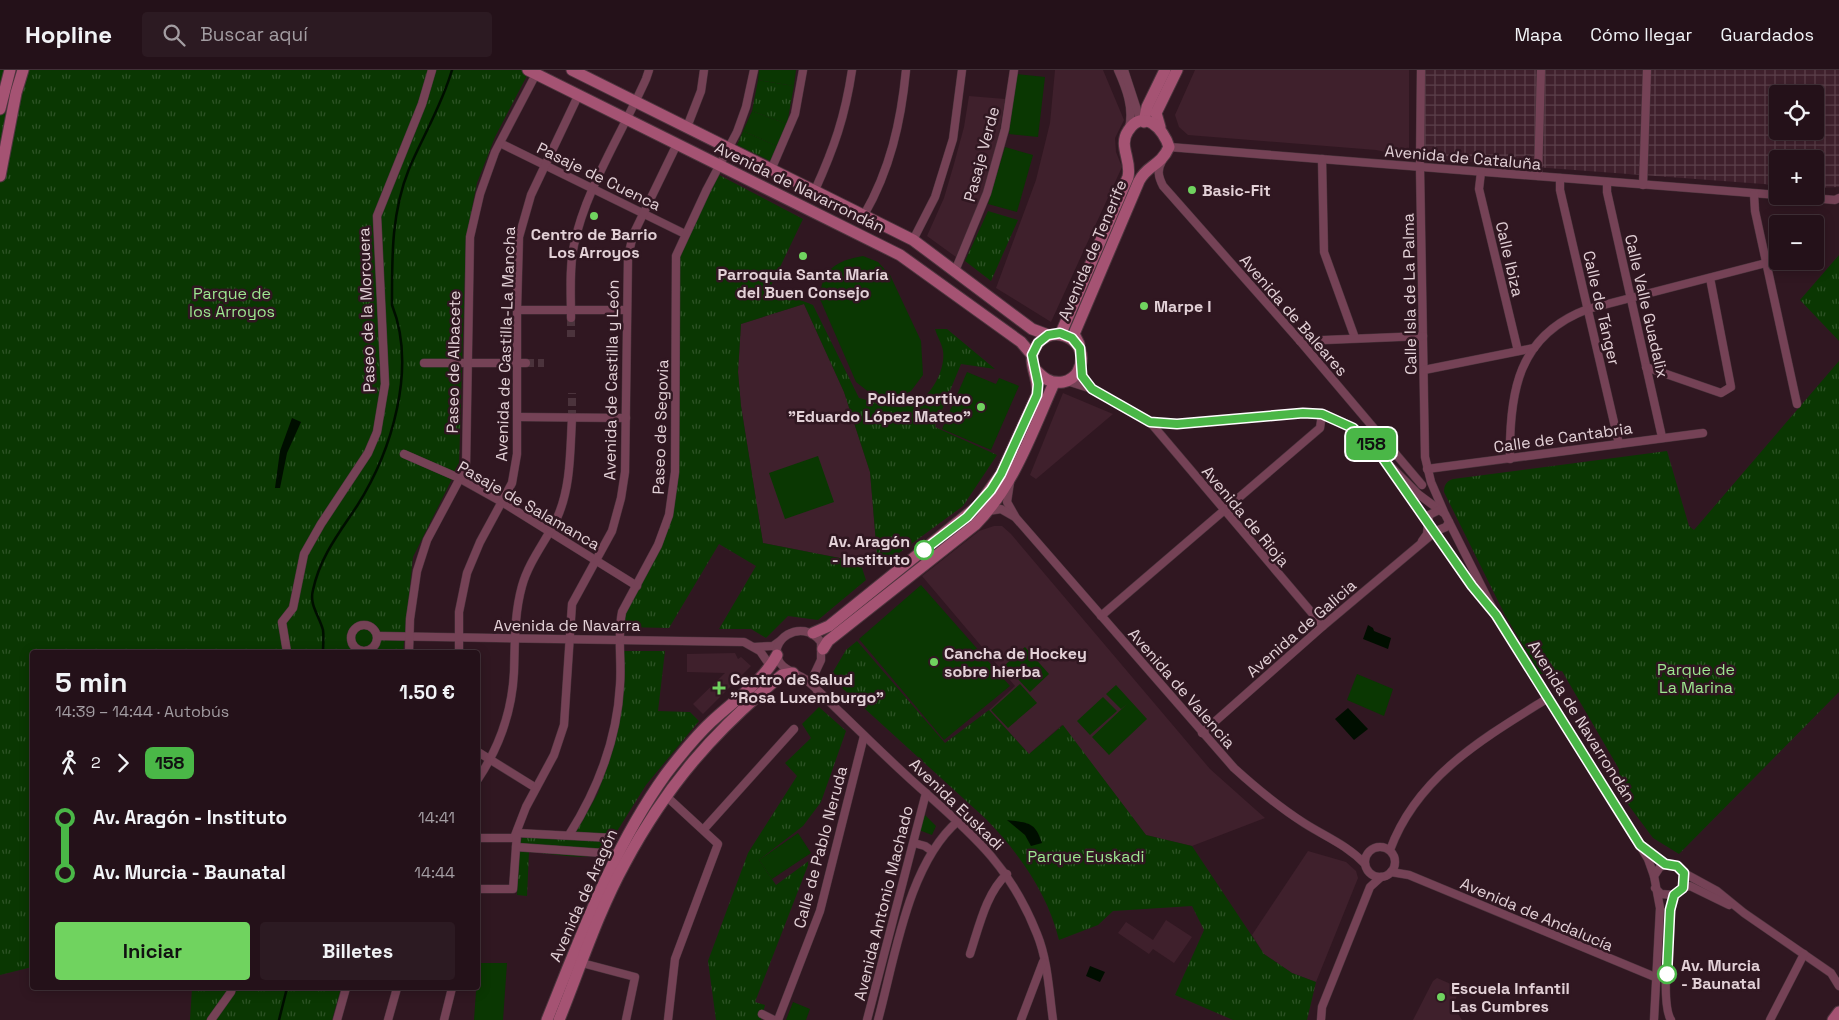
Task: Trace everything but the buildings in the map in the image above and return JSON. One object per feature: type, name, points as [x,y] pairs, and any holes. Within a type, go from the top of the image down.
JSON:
[{"type":"main road","points":[[0,109],[10,70]]},
{"type":"main road","points":[[0,176],[16,93],[23,70]]},
{"type":"main road","points":[[1142,122],[1165,70]]},
{"type":"main road","points":[[1160,127],[1151,122],[1142,122],[1129,129],[1123,144],[1128,159],[1138,166],[1151,168],[1164,159],[1169,147],[1156,113],[1177,70]]},
{"type":"main road","name":"Avenida de Navarrondán","points":[[532,72],[720,166],[807,207],[904,258],[1021,342],[1032,355]]},
{"type":"main road","points":[[578,96],[585,74]]},
{"type":"main road","name":"Avenida de Navarrondán","points":[[585,74],[913,241],[1032,329],[1048,335]]},
{"type":"main road","points":[[677,144],[686,127]]},
{"type":"main road","name":"Avenida de Tenerife","points":[[1060,333],[1128,176],[1130,169],[1128,159]]},
{"type":"main road","name":"Avenida de Tenerife","points":[[1080,348],[1074,334],[1139,181],[1144,173],[1151,168]]},
{"type":"main road","points":[[807,207],[818,203],[815,191]]},
{"type":"main road","points":[[904,258],[914,253],[913,241]]},
{"type":"main road","points":[[813,633],[829,626],[978,506],[1001,474],[1037,395],[1038,384],[1034,368],[1032,355],[1038,343],[1048,335],[1060,333],[1072,338],[1080,348],[1082,361],[1077,373],[1067,381],[1054,383],[1042,378],[1034,368]]},
{"type":"main road","points":[[822,649],[828,640],[975,525],[988,511],[1010,480],[1054,383]]},
{"type":"main road","name":"Avenida de Aragón","points":[[546,1020],[617,854],[667,774],[709,724],[771,667],[777,655]]},
{"type":"main road","name":"Avenida de Aragón","points":[[559,1020],[624,864],[666,796],[719,730],[782,675],[795,674]]},
{"type":"main road","points":[[1833,1020],[1839,1012]]},
{"type":"street","name":"Paseo de la Morcuera","points":[[287,650],[282,622],[293,608],[304,554],[325,517],[368,454],[377,432],[385,384],[377,216],[422,104],[432,70]]},
{"type":"street","points":[[571,314],[573,247],[579,225],[649,70]]},
{"type":"street","points":[[686,127],[701,91],[704,70]]},
{"type":"street","name":"Paseo de Segovia","points":[[569,835],[588,805],[607,760],[614,734],[620,686],[622,612],[658,545],[669,515],[674,481],[676,256],[684,234],[729,149],[746,107],[754,70]]},
{"type":"street","points":[[771,170],[795,114],[803,70]]},
{"type":"street","points":[[815,191],[836,146],[847,104],[852,70]]},
{"type":"street","points":[[864,216],[887,169],[902,108],[906,70]]},
{"type":"street","points":[[913,241],[935,197],[952,139],[962,70]]},
{"type":"street","name":"Pasaje Verde","points":[[955,271],[987,193],[1005,129],[1014,70]]},
{"type":"street","points":[[1118,70],[1130,105],[1132,116],[1129,129]]},
{"type":"street","points":[[1124,70],[1142,122]]},
{"type":"street","name":"Calle Isla de La Palma","points":[[1421,70],[1420,167],[1427,469],[1442,512]]},
{"type":"street","points":[[1538,176],[1541,70]]},
{"type":"street","points":[[1643,185],[1647,70]]},
{"type":"street","name":"Paseo de Albacete","points":[[409,650],[410,619],[417,571],[428,540],[466,467],[470,237],[480,194],[500,143],[532,72]]},
{"type":"street","name":"Avenida de Castilla-La Mancha","points":[[459,650],[459,612],[466,573],[480,542],[512,483],[517,454],[519,237],[531,195],[578,96]]},
{"type":"street","name":"Pasaje de Cuenca","points":[[500,143],[643,212],[684,234]]},
{"type":"street","name":"Avenida de Castilla y León","points":[[480,889],[514,889],[517,833],[520,819],[554,755],[564,725],[572,604],[612,531],[621,498],[625,472],[628,257],[633,235],[677,144]]},
{"type":"street","name":"Avenida de Cataluña","points":[[1169,147],[1769,195]]},
{"type":"street","name":"Avenida de Baleares","points":[[1164,159],[1158,167],[1158,177],[1163,186],[1300,341],[1422,486]]},
{"type":"street","points":[[1322,159],[1324,252],[1355,338]]},
{"type":"street","name":"Calle Ibiza","points":[[1481,172],[1479,189],[1518,351]]},
{"type":"street","name":"Calle de Tánger","points":[[1560,178],[1560,190],[1619,444]]},
{"type":"street","name":"Calle Valle Guadalix","points":[[1607,182],[1607,192],[1662,437]]},
{"type":"street","points":[[1754,194],[1755,211],[1797,404]]},
{"type":"street","points":[[1824,199],[1835,200],[1839,198]]},
{"type":"street","points":[[1510,458],[1510,432],[1515,385],[1523,365],[1534,348],[1569,316],[1588,309],[1766,263]]},
{"type":"street","points":[[1646,367],[1721,393],[1731,387],[1710,278]]},
{"type":"street","points":[[517,310],[571,314],[626,310]]},
{"type":"street","points":[[1300,341],[1423,336]]},
{"type":"street","points":[[1424,370],[1534,348]]},
{"type":"street","points":[[1082,361],[1082,376],[1092,389]]},
{"type":"street","points":[[424,363],[526,363]]},
{"type":"street","name":"Avenida de Navarrondán","points":[[1067,381],[1092,389],[1150,422],[1177,424],[1303,413],[1322,414],[1353,428],[1418,494],[1442,512],[1449,522],[1496,615],[1640,845],[1654,876]]},
{"type":"street","points":[[1101,616],[1320,428],[1322,414]]},
{"type":"street","points":[[518,417],[626,418]]},
{"type":"street","points":[[480,776],[499,743],[509,707],[514,672],[513,639],[522,585],[566,494],[572,418]]},
{"type":"street","name":"Avenida de Rioja","points":[[1150,422],[1323,626]]},
{"type":"street","name":"Calle de Cantabria","points":[[1427,469],[1703,433]]},
{"type":"street","name":"Pasaje de Salamanca","points":[[404,454],[459,478],[502,502],[550,530],[637,586]]},
{"type":"street","name":"Avenida de Navarrondán","points":[[1380,454],[1436,531],[1472,586],[1496,615]]},
{"type":"street","points":[[1010,480],[1007,502],[1016,518]]},
{"type":"street","points":[[988,511],[1002,509],[1016,518]]},
{"type":"street","points":[[1420,545],[1427,534],[1428,520],[1434,511],[1442,512]]},
{"type":"street","name":"Avenida de Valencia","points":[[1016,518],[1234,768],[1268,798],[1317,832],[1351,850],[1365,864]]},
{"type":"street","points":[[1436,531],[1446,527],[1449,522]]},
{"type":"street","name":"Avenida de Galicia","points":[[1202,733],[1323,626],[1436,531]]},
{"type":"street","points":[[754,647],[773,646],[794,631],[802,630],[813,633],[821,642],[822,649],[822,660],[813,677],[816,690]]},
{"type":"street","name":"Avenida de Navarra","points":[[378,636],[410,638],[711,640],[744,642],[754,647]]},
{"type":"street","points":[[780,641],[777,655],[779,662],[795,674],[806,674],[818,666]]},
{"type":"street","points":[[754,647],[766,658],[771,667]]},
{"type":"street","name":"Avenida Euskadi","points":[[795,674],[816,690],[958,821],[992,855],[1007,874],[1021,898],[1038,936],[1044,960],[1053,1020]]},
{"type":"street","points":[[1370,886],[1391,872],[1395,861],[1390,850],[1397,832],[1416,802],[1436,778],[1483,739],[1548,698]]},
{"type":"street","points":[[704,829],[794,729]]},
{"type":"street","name":"Calle de Pablo Neruda","points":[[778,1020],[820,911],[864,736]]},
{"type":"street","points":[[480,753],[536,788]]},
{"type":"street","name":"Avenida Antonio Machado","points":[[867,1020],[926,793]]},
{"type":"street","points":[[666,796],[704,829],[718,844],[675,959],[668,1020]]},
{"type":"street","name":"Avenida Antonio Machado","points":[[878,1020],[912,893],[932,851],[948,830],[958,821]]},
{"type":"street","points":[[1321,1020],[1322,1007],[1370,886],[1369,872],[1365,864],[1371,850],[1381,847],[1397,832]]},
{"type":"street","points":[[480,838],[510,839],[514,838],[517,833],[612,838]]},
{"type":"street","points":[[914,844],[925,846],[932,851]]},
{"type":"street","name":"Avenida de Navarrondán","points":[[1640,845],[1665,864]]},
{"type":"street","points":[[516,847],[617,854]]},
{"type":"street","points":[[1381,847],[1390,850]]},
{"type":"street","name":"Avenida de Valencia","points":[[1351,850],[1371,850]]},
{"type":"street","name":"Avenida de Andalucía","points":[[1395,861],[1408,875]]},
{"type":"street","points":[[1654,1020],[1660,908],[1654,876],[1657,870],[1665,864],[1677,866],[1684,873],[1712,888],[1744,913],[1835,974],[1839,986]]},
{"type":"street","points":[[1369,872],[1381,877]]},
{"type":"street","name":"Avenida de Andalucía","points":[[1391,872],[1408,875],[1655,977]]},
{"type":"street","points":[[1683,888],[1684,873]]},
{"type":"street","points":[[970,954],[992,893],[998,882],[1007,874]]},
{"type":"street","points":[[1671,1020],[1666,994],[1670,910],[1674,895],[1683,888],[1690,886],[1744,913]]},
{"type":"street","points":[[1655,888],[1661,894],[1674,895]]},
{"type":"street","points":[[1770,1020],[1804,954]]},
{"type":"street","points":[[1021,1020],[1044,960]]},
{"type":"street","points":[[582,963],[635,976],[626,1020]]},
{"type":"street","points":[[211,1020],[232,990]]},
{"type":"street","points":[[337,1020],[345,990]]},
{"type":"street","points":[[388,1020],[396,990]]},
{"type":"street","points":[[444,1020],[452,990]]},
{"type":"street","points":[[762,1014],[774,1020]]},
{"type":"shaded area","points":[[1055,70],[1103,70],[1124,120],[1115,138],[1116,152],[1122,167],[1051,322],[996,288],[1036,180],[1050,123]]},
{"type":"shaded area","points":[[1195,70],[1409,70],[1409,149],[1399,155],[1376,150],[1188,135],[1179,127],[1175,115]]},
{"type":"shaded area","points":[[1425,70],[1839,70],[1839,187],[1824,188],[1824,150],[1769,150],[1769,184],[1428,159],[1423,152]]},
{"type":"shaded area","points":[[969,96],[1005,99],[998,141],[985,189],[956,257],[927,236],[944,198],[964,127]]},
{"type":"shaded area","points":[[804,304],[844,392],[870,472],[877,555],[860,562],[763,543],[741,406],[738,372],[741,324]]},
{"type":"shaded area","points":[[1063,393],[1113,414],[1036,479],[1030,475]]},
{"type":"shaded area","points":[[292,418],[301,422],[287,453],[280,488],[275,488],[280,451]]},
{"type":"shaded area","points":[[994,526],[1002,526],[1011,534],[1210,769],[1265,818],[1192,846],[1146,835],[1062,725],[1029,754],[989,710],[1015,686],[922,576],[979,531]]},
{"type":"shaded area","points":[[1368,625],[1374,631],[1391,638],[1388,649],[1363,639]]},
{"type":"shaded area","name":"Centro de Salud \"Rosa Luxemburgo\"","points":[[735,653],[738,659],[741,657],[751,666],[703,714],[693,704],[725,673],[687,672],[687,654]]},
{"type":"shaded area","points":[[1348,708],[1368,729],[1354,740],[1335,719]]},
{"type":"shaded area","points":[[1007,820],[1030,824],[1037,831],[1042,843],[1031,846],[1025,835]]},
{"type":"shaded area","points":[[1308,851],[1346,862],[1356,871],[1358,878],[1316,982],[1292,973],[1264,954],[1252,935]]},
{"type":"shaded area","points":[[1166,920],[1192,937],[1174,963],[1153,949],[1149,954],[1118,933],[1126,922],[1153,940]]},
{"type":"shaded area","points":[[1090,966],[1105,972],[1100,982],[1086,976]]},
{"type":"shaded area","name":"Escuela Infantil Las Cumbres","points":[[1437,978],[1460,988],[1453,1006],[1462,1020],[1413,1020],[1433,981]]},
{"type":"green space","name":"Parque de los Arroyos","points":[[0,70],[530,70],[495,137],[477,183],[466,238],[459,465],[413,557],[403,650],[30,650],[30,968],[0,975]]},
{"type":"green space","points":[[759,70],[796,70],[794,86],[758,80]]},
{"type":"green space","points":[[1016,74],[1045,77],[1038,137],[1009,134]]},
{"type":"green space","points":[[758,80],[794,86],[787,124],[752,111]]},
{"type":"green space","points":[[752,111],[787,124],[777,146],[743,131]]},
{"type":"green space","points":[[743,131],[777,146],[770,161],[737,145]]},
{"type":"green space","points":[[1005,147],[1033,155],[1017,212],[988,204]]},
{"type":"green space","points":[[719,175],[803,219],[770,288],[813,305],[859,398],[884,405],[903,407],[916,403],[923,398],[935,384],[942,367],[942,348],[935,329],[947,329],[995,369],[961,364],[935,427],[997,455],[963,506],[884,564],[877,555],[870,472],[844,392],[804,304],[741,324],[738,372],[741,406],[763,543],[860,562],[866,580],[818,620],[788,616],[766,638],[751,629],[719,629],[756,566],[719,544],[669,628],[623,627],[625,613],[662,545],[672,518],[679,456],[680,252]]},
{"type":"green space","points":[[988,211],[1018,220],[991,281],[965,261]]},
{"type":"green space","points":[[1839,255],[1839,341],[1800,300]]},
{"type":"green space","points":[[863,256],[878,262],[890,275],[921,341],[923,375],[911,391],[897,398],[875,397],[856,382],[820,299],[823,280],[832,268],[845,261]]},
{"type":"green space","name":"Parque de La Marina","points":[[1839,361],[1839,692],[1679,854],[1653,838],[1621,795],[1619,769],[1562,671],[1540,674],[1505,615],[1444,492],[1445,486],[1447,482],[1453,479],[1667,451],[1689,526],[1694,530]]},
{"type":"green space","name":"Polideportivo \"Eduardo López Mateo\"","points":[[967,372],[996,384],[999,378],[1019,386],[991,450],[942,429]]},
{"type":"green space","points":[[818,456],[834,502],[785,519],[769,473]]},
{"type":"green space","name":"Cancha de Hockey sobre hierba","points":[[921,585],[1010,686],[944,740],[859,639]]},
{"type":"green space","name":"Parque Euskadi","points":[[857,641],[945,743],[989,710],[1029,754],[1063,725],[1146,835],[1192,846],[1264,954],[1292,973],[1316,982],[1307,1020],[1233,1020],[1175,995],[1204,930],[1192,906],[1113,911],[1098,925],[1059,940],[1048,906],[1040,890],[1021,860],[998,832],[830,677],[846,650]]},
{"type":"green space","points":[[1025,647],[1049,674],[1030,692],[1005,665]]},
{"type":"green space","points":[[623,651],[665,651],[658,711],[690,712],[699,721],[646,785],[604,852],[577,857],[529,852],[527,896],[517,895],[520,843],[523,836],[572,839],[598,793],[609,759]]},
{"type":"green space","points":[[1357,674],[1393,689],[1384,716],[1347,700]]},
{"type":"green space","points":[[1020,684],[1037,703],[1008,728],[991,710]]},
{"type":"green space","points":[[1116,685],[1147,719],[1109,755],[1092,737],[1127,704],[1121,709],[1106,694]]},
{"type":"green space","points":[[1103,697],[1117,711],[1090,735],[1077,721]]},
{"type":"green space","points":[[819,707],[846,731],[821,802],[803,826],[759,860],[776,885],[810,860],[755,1002],[765,1005],[761,1020],[716,1020],[708,961],[748,853],[797,776],[785,763],[811,738],[802,724]]},
{"type":"green space","points":[[923,813],[936,826],[932,835],[919,830]]},
{"type":"green space","points":[[798,833],[811,853],[772,879],[759,860]]},
{"type":"green space","points":[[480,963],[507,963],[503,1020],[474,1020],[476,990],[480,990]]},
{"type":"green space","points":[[192,990],[340,990],[332,1020],[190,1020]]},
{"type":"green space","points":[[793,1002],[810,1009],[806,1020],[786,1020]]},
{"type":"waterway","points":[[323,650],[323,630],[312,600],[316,578],[325,556],[370,484],[390,435],[397,408],[401,382],[402,355],[399,329],[392,305],[392,271],[394,236],[399,202],[409,169],[438,108],[452,70]]},
{"type":"waterway","points":[[279,1020],[286,990]]},
{"type":"tunnel","points":[[571,318],[571,337]]},
{"type":"tunnel","points":[[526,363],[544,363]]},
{"type":"tunnel","points":[[572,393],[572,418]]},
{"type":"bus line","name":"158","points":[[924,550],[967,517],[991,490],[1001,474],[1037,395],[1038,384],[1032,355],[1038,343],[1048,335],[1060,333],[1072,338],[1080,348],[1082,376],[1092,389],[1117,405],[1150,422],[1177,424],[1303,413],[1322,414],[1353,428],[1380,454],[1436,531],[1472,586],[1496,615],[1640,845],[1665,864],[1677,866],[1684,873],[1685,881],[1683,888],[1674,895],[1670,910],[1667,974]]},
{"type":"place","name":"Basic-Fit","points":[[1192,190]]},
{"type":"place","name":"Centro de Barrio Los Arroyos","points":[[594,216]]},
{"type":"place","name":"Parroquia Santa María del Buen Consejo","points":[[803,256]]},
{"type":"place","name":"Marpe I","points":[[1144,306]]},
{"type":"place","name":"Polideportivo \"Eduardo López Mateo\"","points":[[981,407]]},
{"type":"place","name":"Av. Aragón - Instituto","points":[[924,550]]},
{"type":"place","name":"Cancha de Hockey sobre hierba","points":[[934,662]]},
{"type":"place","name":"Centro de Salud \"Rosa Luxemburgo\"","points":[[719,688]]},
{"type":"place","name":"Av. Murcia - Baunatal","points":[[1667,974]]},
{"type":"place","name":"Escuela Infantil Las Cumbres","points":[[1441,997]]}]
